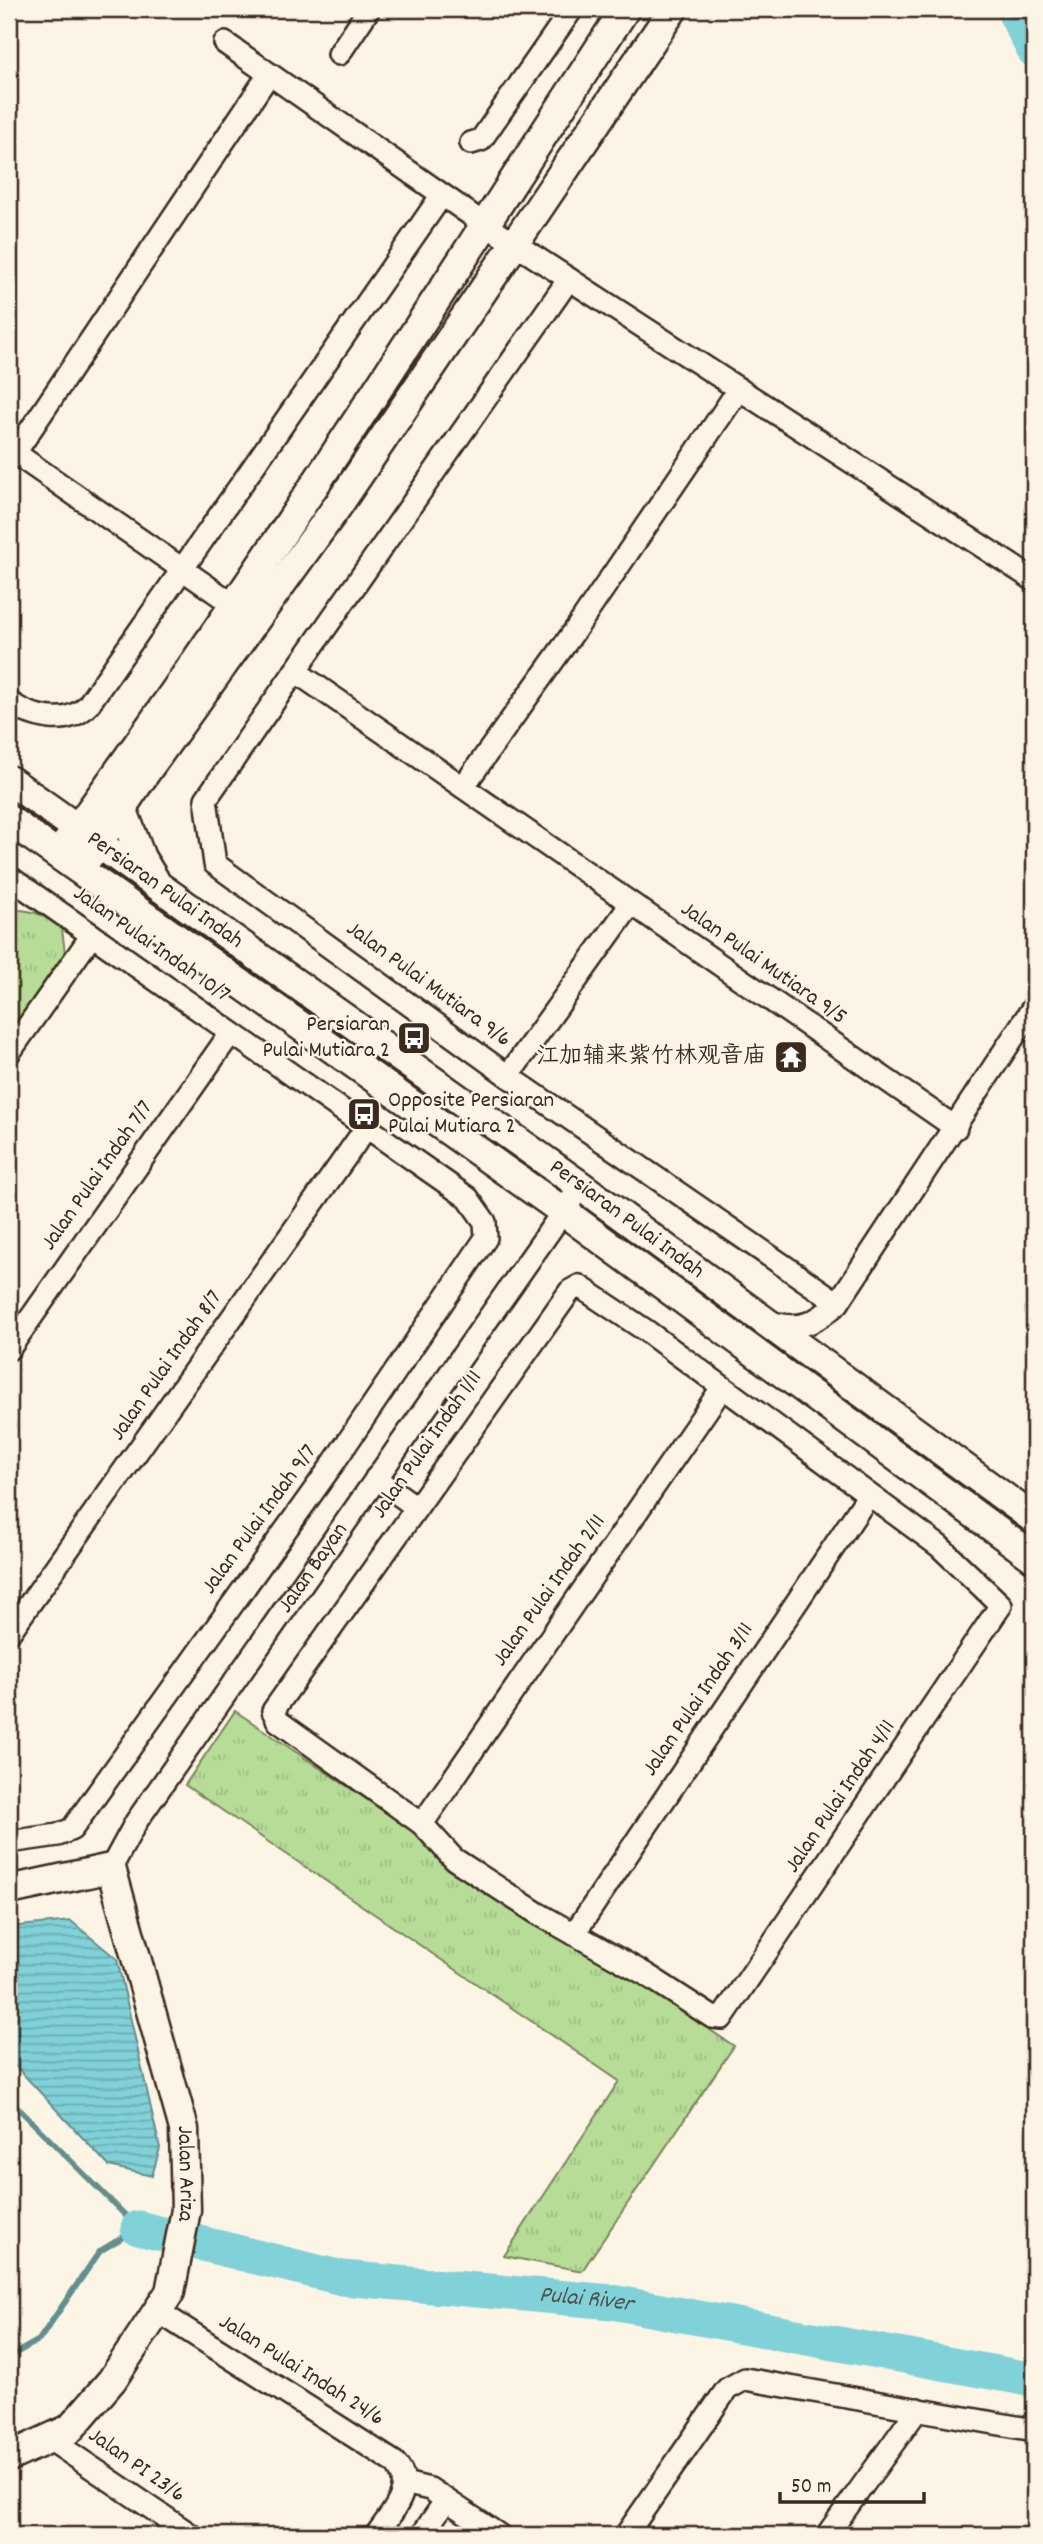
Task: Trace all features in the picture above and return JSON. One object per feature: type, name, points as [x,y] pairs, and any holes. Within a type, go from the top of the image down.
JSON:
[{"type":"street","points":[[339,54],[369,9]]},
{"type":"street","points":[[471,144],[481,140],[572,9]]},
{"type":"street","points":[[112,801],[158,719],[625,9]]},
{"type":"street","points":[[69,862],[112,801],[339,504],[517,245],[673,9]]},
{"type":"street","points":[[225,43],[484,224],[1034,580]]},
{"type":"street","points":[[234,605],[12,451],[269,74]]},
{"type":"street","points":[[9,702],[38,718],[77,715],[84,710],[442,195]]},
{"type":"street","points":[[295,671],[569,279]]},
{"type":"street","points":[[463,788],[578,626],[739,389]]},
{"type":"street","name":"Jalan Pulai Mutiara 9/5","points":[[295,671],[956,1128]]},
{"type":"street","name":"Jalan Pulai Mutiara 9/6","points":[[295,671],[206,799],[215,864],[509,1076],[838,1303]]},
{"type":"street","name":"Persiaran Pulai Indah","points":[[9,780],[580,1186],[1034,1519]]},
{"type":"street","points":[[43,805],[112,801]]},
{"type":"street","points":[[112,801],[157,884]]},
{"type":"street","name":"Persiaran Pulai Indah","points":[[9,820],[564,1212],[1034,1558]]},
{"type":"street","name":"Jalan Pulai Indah 10/7","points":[[10,882],[92,935],[468,1198],[485,1222],[486,1238]]},
{"type":"street","points":[[509,1076],[631,904]]},
{"type":"street","points":[[9,1053],[92,935]]},
{"type":"street","points":[[760,1318],[796,1328],[815,1323],[838,1303],[1034,1006]]},
{"type":"street","name":"Jalan Pulai Indah 7/7","points":[[9,1349],[230,1034]]},
{"type":"street","name":"Jalan Pulai Indah 8/7","points":[[9,1633],[366,1128]]},
{"type":"street","name":"Jalan Bayan","points":[[111,1868],[136,1822],[580,1186]]},
{"type":"street","name":"Jalan Pulai Indah 9/7","points":[[9,1842],[58,1835],[72,1829],[330,1468],[486,1238]]},
{"type":"street","name":"Jalan Pulai Indah 1/11","points":[[422,1824],[278,1721],[274,1711],[570,1291],[582,1287],[722,1388]]},
{"type":"street","points":[[722,1388],[868,1496]]},
{"type":"street","name":"Jalan Pulai Indah 2/11","points":[[422,1824],[722,1388]]},
{"type":"street","points":[[376,1478],[416,1507]]},
{"type":"street","name":"Jalan Pulai Indah 4/11","points":[[574,1934],[647,1975],[712,2017],[722,2018],[1001,1609],[998,1598],[939,1546],[868,1496]]},
{"type":"street","name":"Jalan Pulai Indah 3/11","points":[[574,1934],[868,1496]]},
{"type":"street","points":[[422,1824],[454,1858],[574,1934]]},
{"type":"street","points":[[9,1890],[111,1868]]},
{"type":"street","name":"Jalan Ariza","points":[[9,2457],[70,2429],[112,2380],[165,2302],[186,2210],[184,2129],[111,1868]]},
{"type":"street","name":"Jalan Pulai Indah 24/6","points":[[165,2302],[394,2462],[404,2483]]},
{"type":"street","points":[[626,2535],[727,2389],[745,2379],[1034,2430]]},
{"type":"street","points":[[827,2535],[918,2409]]},
{"type":"street","name":"Jalan PI 23/6","points":[[51,2440],[178,2532]]},
{"type":"street","points":[[376,2535],[400,2501],[404,2483],[425,2486],[499,2535]]},
{"type":"street","points":[[422,2535],[446,2500]]},
{"type":"green space","points":[[16,910],[41,915],[62,929],[65,953],[9,1032],[9,921]]},
{"type":"green space","points":[[235,1711],[734,2046],[582,2271],[504,2256],[619,2081],[185,1785]]},
{"type":"water","points":[[71,1921],[117,1959],[160,2148],[152,2176],[109,2166],[9,2059],[9,1927]]},
{"type":"waterway","name":"Pulai River","points":[[1013,9],[1034,50]]},
{"type":"waterway","name":"Pulai River","points":[[9,2099],[138,2228],[100,2251],[39,2340],[9,2357]]},
{"type":"waterway","name":"Pulai River","points":[[138,2228],[342,2278],[612,2302],[1034,2380]]},
{"type":"place","name":"Persiaran Pulai Mutiara 2","points":[[414,1038]]},
{"type":"place","name":"江加辅来紫竹林观音庙","points":[[791,1057]]},
{"type":"place","name":"Opposite Persiaran Pulai Mutiara 2","points":[[364,1114]]}]
